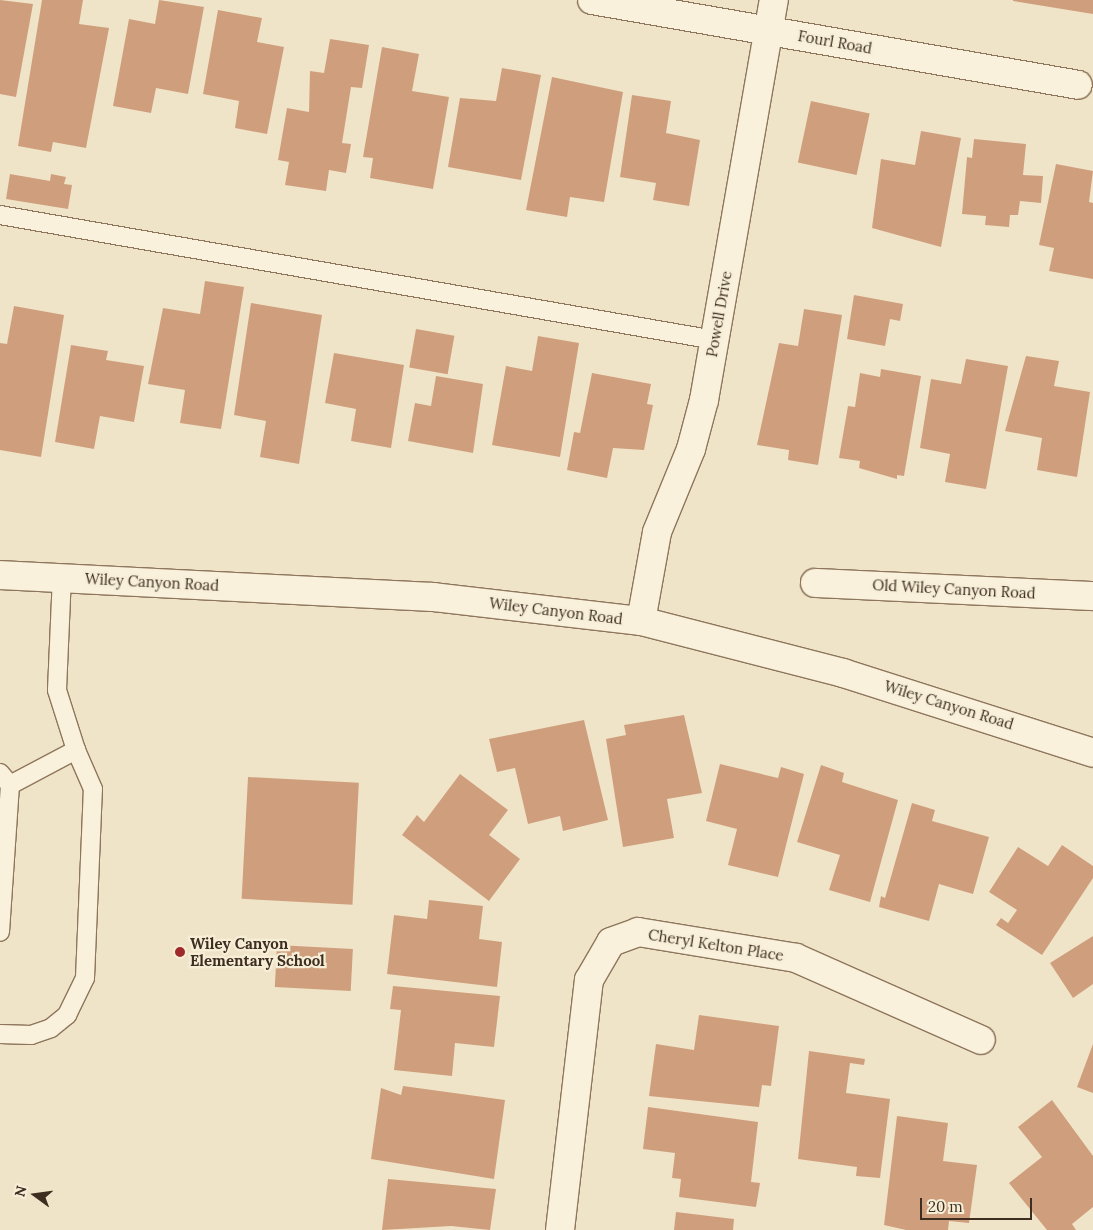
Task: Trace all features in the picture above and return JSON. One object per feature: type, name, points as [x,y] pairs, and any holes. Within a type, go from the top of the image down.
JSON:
[{"type":"street","name":"Fourl Road","points":[[592,0],[1078,85]]},
{"type":"street","name":"Powell Drive","points":[[640,621],[657,532],[691,449],[714,340],[774,0]]},
{"type":"street","name":"Wiley Canyon Road","points":[[0,575],[433,596],[640,621],[843,673],[1093,753]]},
{"type":"street","name":"Old Wiley Canyon Road","points":[[815,582],[1093,596]]},
{"type":"street","name":"Cheryl Kelton Place","points":[[560,1230],[589,980],[611,942],[638,932],[796,958],[981,1040]]},
{"type":"lane","points":[[0,215],[714,340]]},
{"type":"lane","points":[[0,1034],[32,1035],[50,1028],[67,1015],[85,978],[93,789],[76,750],[57,690],[62,577]]},
{"type":"lane","points":[[0,932],[5,779],[76,750]]},
{"type":"building","points":[[0,0],[33,4],[16,97],[0,94]]},
{"type":"building","points":[[42,0],[83,0],[79,24],[109,28],[86,148],[53,142],[51,152],[18,146]]},
{"type":"building","points":[[159,0],[204,7],[188,94],[156,88],[151,113],[113,106],[129,19],[155,24]]},
{"type":"building","points":[[1093,0],[1093,14],[1013,1]]},
{"type":"building","points":[[218,10],[262,18],[257,42],[284,47],[267,134],[235,128],[239,101],[203,94]]},
{"type":"building","points":[[330,39],[369,45],[362,88],[351,87],[342,143],[351,144],[346,173],[329,170],[326,191],[285,185],[289,162],[278,160],[287,108],[309,112],[310,71],[324,73]]},
{"type":"building","points":[[382,47],[419,54],[412,91],[449,97],[433,189],[370,178],[373,158],[363,157]]},
{"type":"building","points":[[502,68],[541,75],[521,180],[448,167],[460,98],[496,101]]},
{"type":"building","points":[[552,77],[623,92],[604,202],[570,197],[567,217],[526,210]]},
{"type":"building","points":[[632,95],[671,101],[666,133],[700,140],[689,206],[653,200],[656,183],[620,177]]},
{"type":"building","points":[[811,101],[870,113],[857,175],[798,163]]},
{"type":"building","points":[[921,131],[961,138],[941,247],[872,228],[881,159],[915,165]]},
{"type":"building","points":[[974,139],[1026,144],[1023,175],[1043,176],[1041,203],[1020,201],[1018,215],[1010,215],[1009,227],[985,225],[986,216],[962,214],[967,157],[972,158]]},
{"type":"building","points":[[1056,164],[1093,171],[1089,202],[1093,203],[1093,279],[1049,271],[1054,248],[1039,245]]},
{"type":"building","points":[[10,174],[50,181],[51,174],[66,177],[64,184],[72,185],[68,209],[6,199]]},
{"type":"building","points":[[205,281],[244,287],[221,429],[180,423],[185,390],[148,384],[163,308],[200,314]]},
{"type":"building","points":[[854,295],[903,304],[900,321],[890,319],[885,346],[847,339]]},
{"type":"building","points":[[251,303],[322,315],[299,464],[260,457],[266,421],[234,415]]},
{"type":"building","points":[[14,306],[64,315],[41,457],[0,450],[0,343],[7,344]]},
{"type":"building","points":[[804,309],[842,315],[818,465],[788,460],[789,450],[757,445],[779,343],[798,346]]},
{"type":"building","points":[[416,329],[454,336],[448,374],[409,367]]},
{"type":"building","points":[[538,336],[579,343],[560,457],[492,445],[506,366],[532,371]]},
{"type":"building","points":[[71,345],[108,351],[106,360],[144,366],[134,422],[100,416],[94,449],[55,442]]},
{"type":"building","points":[[334,353],[404,365],[391,448],[351,441],[356,409],[325,403]]},
{"type":"building","points":[[1026,356],[1059,361],[1054,386],[1090,392],[1077,477],[1037,470],[1042,438],[1005,431]]},
{"type":"building","points":[[966,359],[1008,366],[986,489],[945,482],[950,454],[920,448],[931,379],[961,384]]},
{"type":"building","points":[[881,369],[921,376],[904,476],[897,475],[897,479],[859,468],[860,461],[839,458],[848,406],[855,407],[860,373],[880,377]]},
{"type":"building","points":[[592,373],[651,384],[647,404],[653,405],[644,450],[613,448],[607,478],[567,470],[574,432],[580,433]]},
{"type":"building","points":[[436,376],[483,384],[473,453],[408,441],[415,403],[431,406]]},
{"type":"building","points":[[684,715],[702,793],[667,799],[674,838],[623,847],[606,739],[626,735],[624,725]]},
{"type":"building","points":[[584,720],[608,820],[563,831],[560,816],[528,824],[515,768],[497,772],[489,739]]},
{"type":"building","points":[[720,764],[778,778],[781,767],[804,774],[778,877],[728,865],[737,829],[706,821]]},
{"type":"building","points":[[821,765],[844,773],[842,782],[898,800],[870,902],[829,890],[840,855],[797,842]]},
{"type":"building","points":[[460,774],[508,810],[489,835],[520,859],[489,901],[402,835],[417,815],[424,822]]},
{"type":"building","points":[[248,777],[359,783],[352,905],[242,899]]},
{"type":"building","points":[[912,803],[935,810],[932,821],[989,837],[973,894],[939,884],[929,921],[879,907],[881,896],[885,898]]},
{"type":"building","points":[[1062,845],[1093,866],[1093,878],[1042,955],[996,925],[1001,918],[1008,923],[1017,910],[989,892],[1018,847],[1048,866]]},
{"type":"building","points":[[429,900],[483,906],[479,939],[502,942],[497,987],[387,974],[394,915],[427,919]]},
{"type":"building","points":[[1093,936],[1093,984],[1073,998],[1050,963]]},
{"type":"building","points":[[277,945],[353,949],[351,991],[275,987]]},
{"type":"building","points":[[393,986],[500,996],[494,1047],[455,1043],[452,1076],[394,1070],[401,1010],[390,1009]]},
{"type":"building","points":[[699,1015],[779,1026],[771,1086],[762,1085],[759,1107],[649,1096],[656,1044],[694,1050]]},
{"type":"building","points":[[1093,1044],[1093,1093],[1077,1087]]},
{"type":"building","points":[[809,1051],[865,1059],[864,1065],[850,1063],[846,1093],[890,1099],[880,1178],[856,1176],[857,1167],[798,1159]]},
{"type":"building","points":[[403,1086],[505,1100],[494,1179],[371,1159],[381,1088],[401,1095]]},
{"type":"building","points":[[1052,1100],[1093,1156],[1093,1207],[1072,1224],[1076,1230],[1047,1230],[1009,1183],[1042,1157],[1018,1127]]},
{"type":"building","points":[[648,1107],[758,1122],[751,1182],[760,1183],[756,1207],[679,1197],[681,1179],[672,1178],[675,1153],[643,1149]]},
{"type":"building","points":[[897,1116],[948,1123],[943,1161],[977,1165],[969,1223],[949,1221],[948,1230],[906,1230],[884,1225]]},
{"type":"building","points":[[388,1179],[496,1189],[490,1230],[451,1226],[382,1230]]},
{"type":"building","points":[[676,1212],[734,1219],[733,1230],[674,1230]]},
{"type":"place","name":"Wiley Canyon Elementary School","points":[[180,952]]}]
